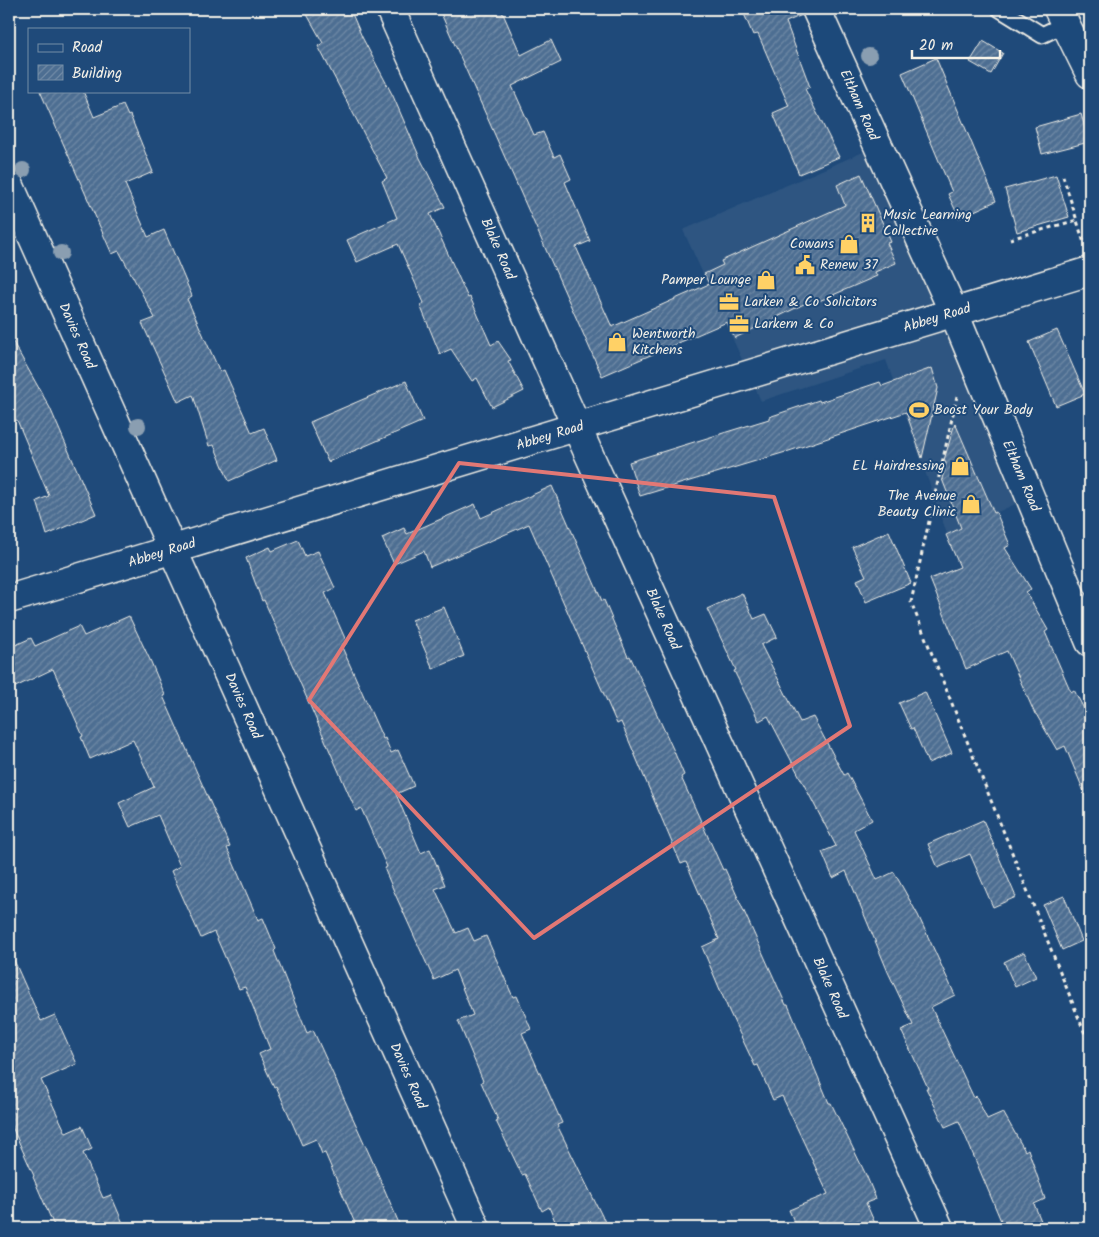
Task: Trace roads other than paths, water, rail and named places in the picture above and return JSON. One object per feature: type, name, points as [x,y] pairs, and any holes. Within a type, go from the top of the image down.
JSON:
[{"type":"street","name":"Blake Road","points":[[390,9],[938,1228]]},
{"type":"street","name":"Eltham Road","points":[[816,9],[954,313],[1090,642]]},
{"type":"street","points":[[1061,16],[1090,74]]},
{"type":"street","name":"Davies Road","points":[[9,184],[476,1228]]},
{"type":"street","name":"Abbey Road","points":[[9,599],[954,313],[1088,259]]},
{"type":"lane","points":[[1000,9],[1042,35],[1061,16]]},
{"type":"place","name":"Music Learning Collective","points":[[868,223]]},
{"type":"place","name":"Cowans","points":[[849,244]]},
{"type":"place","name":"Renew 37","points":[[805,265]]},
{"type":"place","name":"Pamper Lounge","points":[[766,280]]},
{"type":"place","name":"Larken & Co Solicitors","points":[[729,302]]},
{"type":"place","name":"Larkern & Co","points":[[739,324]]},
{"type":"place","name":"Wentworth Kitchens","points":[[617,342]]},
{"type":"place","name":"Boost Your Body","points":[[919,410]]},
{"type":"place","name":"EL Hairdressing","points":[[960,466]]},
{"type":"place","name":"The Avenue Beauty Clinic","points":[[971,504]]}]
